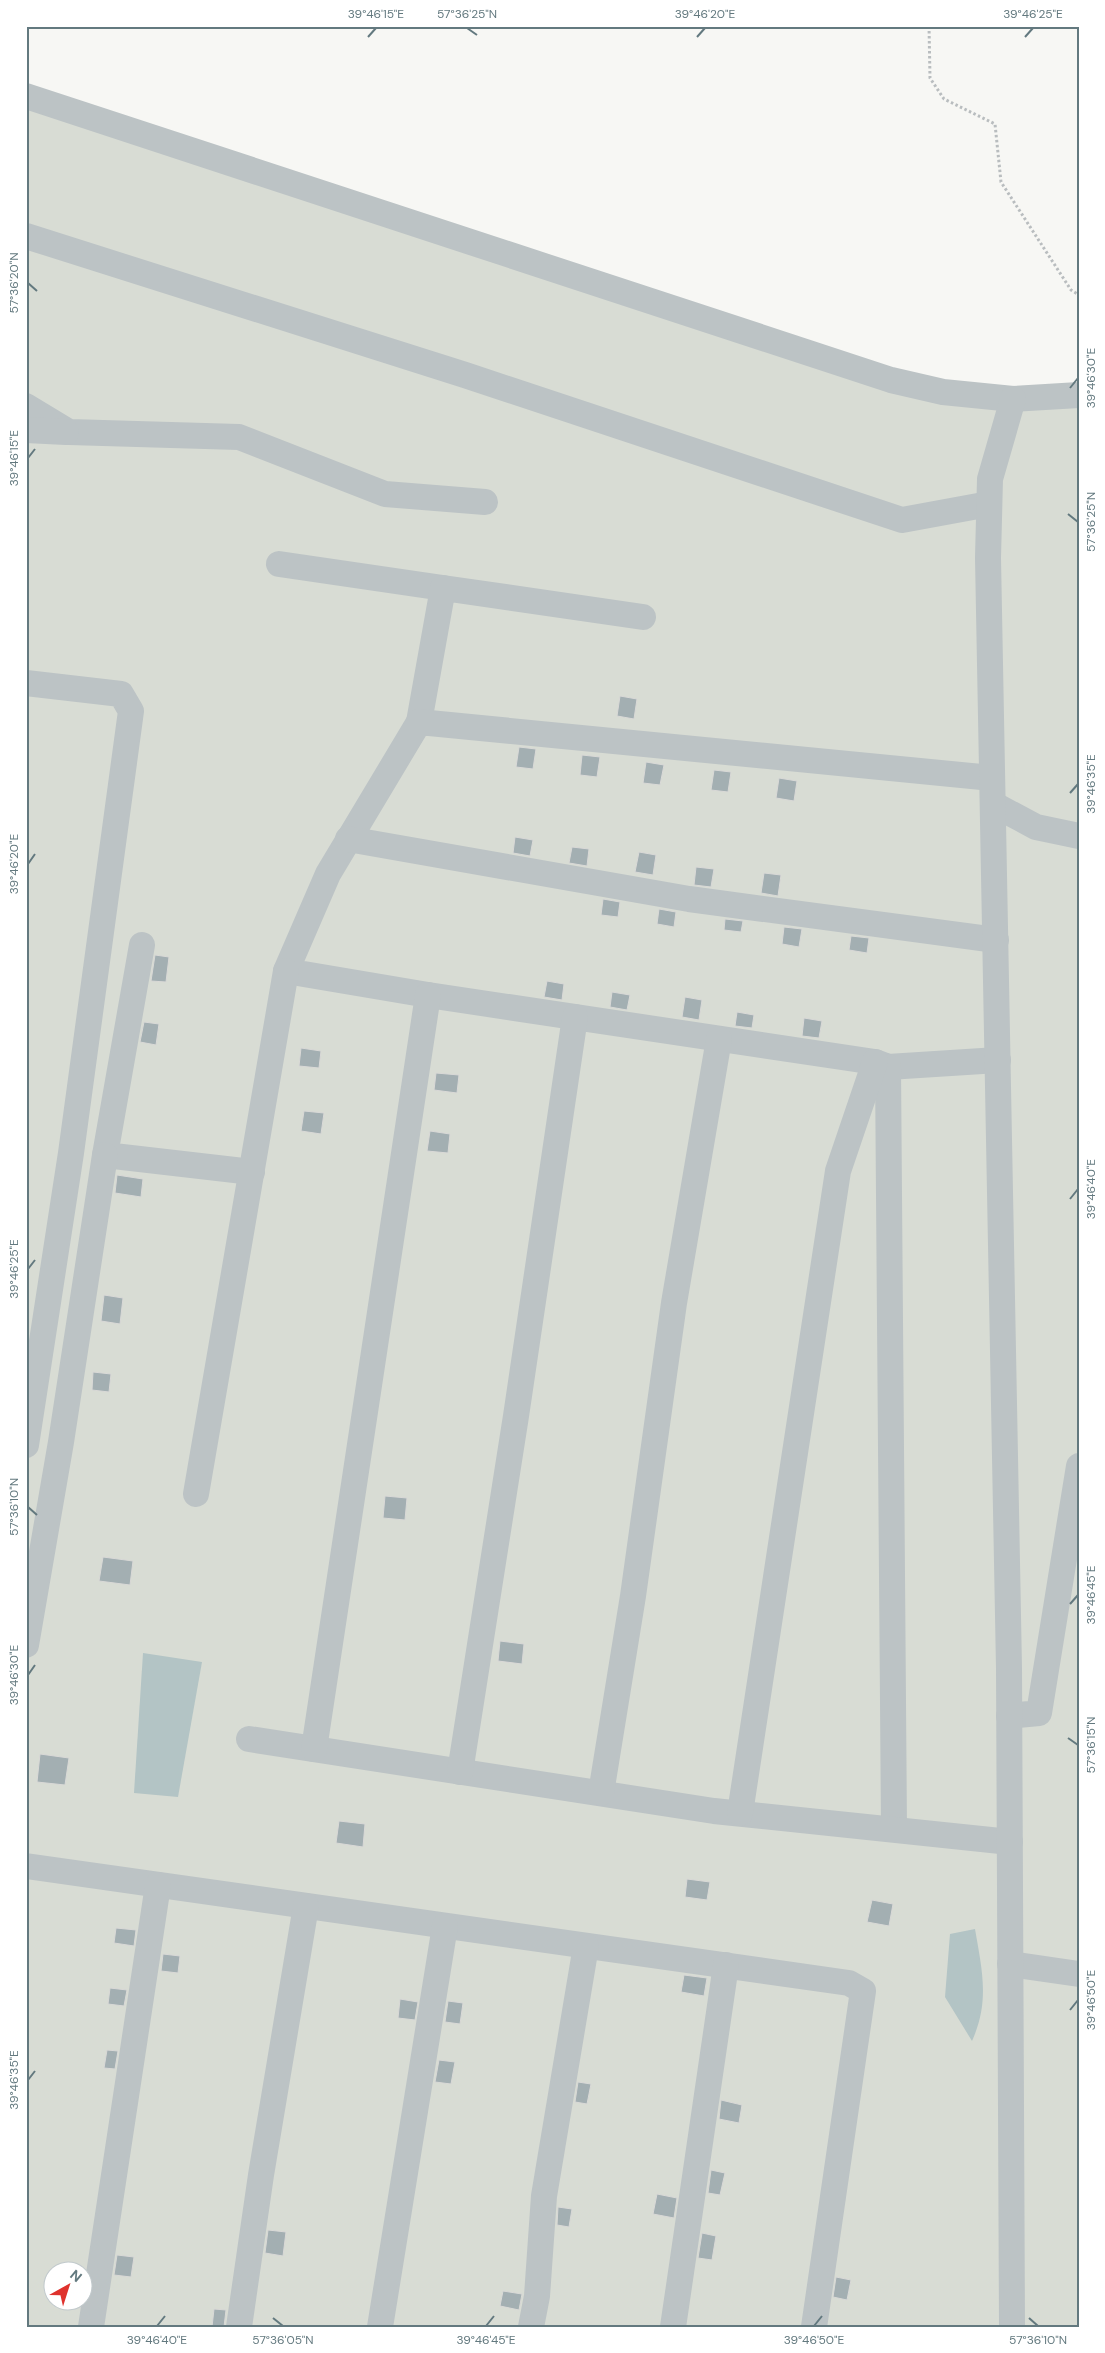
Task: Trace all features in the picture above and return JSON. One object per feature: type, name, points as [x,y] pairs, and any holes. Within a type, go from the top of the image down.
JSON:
[{"type":"street","points":[[26,96],[891,380],[943,392],[1013,399],[1079,396]]},
{"type":"street","points":[[26,236],[466,375],[902,520],[989,504]]},
{"type":"street","points":[[1012,2327],[1009,1716],[988,558],[990,479],[1013,399]]},
{"type":"street","points":[[26,406],[69,432]]},
{"type":"street","points":[[26,430],[239,437],[385,494],[485,502]]},
{"type":"street","points":[[279,564],[643,617]]},
{"type":"street","points":[[196,1494],[286,971],[328,874],[418,722],[443,588]]},
{"type":"street","points":[[26,683],[121,694],[131,711],[71,1153],[26,1445]]},
{"type":"street","points":[[418,722],[992,778]]},
{"type":"street","points":[[993,804],[1036,827],[1079,836]]},
{"type":"street","points":[[348,840],[689,899],[996,940]]},
{"type":"street","points":[[26,1645],[61,1442],[105,1155],[142,945]]},
{"type":"street","points":[[286,971],[428,995],[881,1065],[998,1060]]},
{"type":"street","points":[[314,1749],[428,995]]},
{"type":"street","points":[[460,1772],[516,1416],[575,1017]]},
{"type":"street","points":[[601,1793],[634,1596],[674,1303],[719,1039]]},
{"type":"street","points":[[740,1813],[838,1172],[881,1065]]},
{"type":"street","points":[[881,1065],[894,1830]]},
{"type":"street","points":[[105,1155],[252,1172]]},
{"type":"street","points":[[1009,1716],[1039,1713],[1079,1466]]},
{"type":"street","points":[[249,1739],[740,1813],[1010,1842]]},
{"type":"street","points":[[26,1866],[849,1983],[863,1991],[814,2327]]},
{"type":"street","points":[[91,2327],[158,1885]]},
{"type":"street","points":[[239,2327],[263,2165],[306,1906]]},
{"type":"street","points":[[380,2327],[445,1926]]},
{"type":"street","points":[[531,2327],[537,2296],[544,2196],[586,1946]]},
{"type":"street","points":[[1010,1964],[1079,1974]]},
{"type":"street","points":[[673,2327],[726,1966]]},
{"type":"path","points":[[930,26],[930,78],[944,99],[995,124],[1001,182],[1071,290],[1079,295]]},
{"type":"shaded area","points":[[26,96],[891,380],[1079,395],[1079,2327],[26,2327]]},
{"type":"shaded area","points":[[143,1653],[202,1662],[178,1797],[134,1793]]},
{"type":"shaded area","points":[[975,1929],[982,1972],[983,1999],[978,2026],[972,2041],[945,1997],[950,1934]]},
{"type":"building","points":[[620,696],[637,699],[634,719],[617,716]]},
{"type":"building","points":[[519,747],[536,749],[533,769],[516,767]]},
{"type":"building","points":[[582,755],[600,757],[597,777],[580,775]]},
{"type":"building","points":[[646,762],[664,765],[660,785],[643,783]]},
{"type":"building","points":[[714,770],[731,772],[728,792],[711,790]]},
{"type":"building","points":[[779,778],[797,781],[794,801],[776,798]]},
{"type":"building","points":[[515,837],[533,840],[530,856],[513,853]]},
{"type":"building","points":[[572,847],[589,849],[587,866],[569,863]]},
{"type":"building","points":[[639,852],[656,855],[653,875],[635,872]]},
{"type":"building","points":[[696,867],[714,869],[711,887],[694,885]]},
{"type":"building","points":[[764,873],[781,875],[778,896],[761,893]]},
{"type":"building","points":[[603,899],[620,902],[618,917],[601,915]]},
{"type":"building","points":[[659,909],[676,912],[674,927],[657,924]]},
{"type":"building","points":[[725,919],[743,921],[741,932],[724,930]]},
{"type":"building","points":[[784,927],[802,929],[799,947],[782,944]]},
{"type":"building","points":[[851,936],[869,938],[867,953],[849,950]]},
{"type":"building","points":[[155,955],[169,957],[166,982],[151,981]]},
{"type":"building","points":[[547,981],[564,984],[562,1000],[544,997]]},
{"type":"building","points":[[612,992],[630,995],[627,1010],[610,1007]]},
{"type":"building","points":[[685,997],[702,1000],[699,1020],[682,1017]]},
{"type":"building","points":[[737,1012],[754,1015],[752,1028],[735,1026]]},
{"type":"building","points":[[804,1018],[822,1021],[819,1038],[802,1036]]},
{"type":"building","points":[[144,1022],[159,1024],[156,1045],[140,1042]]},
{"type":"building","points":[[301,1048],[321,1051],[319,1068],[299,1066]]},
{"type":"building","points":[[436,1073],[459,1075],[457,1093],[434,1090]]},
{"type":"building","points":[[304,1111],[324,1113],[321,1134],[301,1131]]},
{"type":"building","points":[[430,1131],[450,1134],[448,1153],[427,1151]]},
{"type":"building","points":[[117,1175],[143,1179],[141,1197],[115,1193]]},
{"type":"building","points":[[104,1295],[123,1298],[120,1324],[101,1321]]},
{"type":"building","points":[[93,1372],[111,1374],[109,1392],[92,1390]]},
{"type":"building","points":[[385,1496],[407,1498],[405,1520],[383,1518]]},
{"type":"building","points":[[103,1557],[133,1561],[130,1585],[99,1581]]},
{"type":"building","points":[[500,1641],[524,1644],[522,1664],[498,1661]]},
{"type":"building","points":[[40,1754],[69,1758],[65,1785],[37,1782]]},
{"type":"building","points":[[339,1821],[365,1824],[363,1847],[336,1843]]},
{"type":"building","points":[[687,1879],[710,1882],[707,1900],[685,1897]]},
{"type":"building","points":[[872,1900],[893,1904],[889,1926],[867,1922]]},
{"type":"building","points":[[116,1928],[136,1930],[134,1946],[114,1943]]},
{"type":"building","points":[[163,1954],[180,1956],[178,1973],[161,1971]]},
{"type":"building","points":[[684,1975],[707,1978],[704,1996],[681,1992]]},
{"type":"building","points":[[110,1988],[127,1990],[124,2006],[108,2004]]},
{"type":"building","points":[[400,1999],[418,2002],[415,2020],[398,2018]]},
{"type":"building","points":[[448,2001],[463,2003],[460,2024],[445,2022]]},
{"type":"building","points":[[107,2050],[118,2051],[115,2069],[104,2068]]},
{"type":"building","points":[[439,2060],[455,2062],[451,2084],[435,2082]]},
{"type":"building","points":[[578,2082],[591,2084],[587,2104],[575,2102]]},
{"type":"building","points":[[721,2100],[742,2105],[739,2123],[719,2119]]},
{"type":"building","points":[[711,2170],[725,2173],[720,2195],[708,2193]]},
{"type":"building","points":[[657,2194],[677,2198],[674,2218],[653,2214]]},
{"type":"building","points":[[558,2207],[572,2209],[569,2227],[557,2225]]},
{"type":"building","points":[[268,2230],[286,2232],[283,2256],[265,2253]]},
{"type":"building","points":[[702,2233],[716,2236],[712,2260],[698,2258]]},
{"type":"building","points":[[117,2255],[134,2257],[131,2277],[114,2275]]},
{"type":"building","points":[[836,2277],[851,2280],[847,2300],[833,2297]]},
{"type":"building","points":[[503,2291],[522,2294],[519,2310],[500,2306]]},
{"type":"building","points":[[214,2309],[226,2310],[224,2327],[212,2327]]}]
